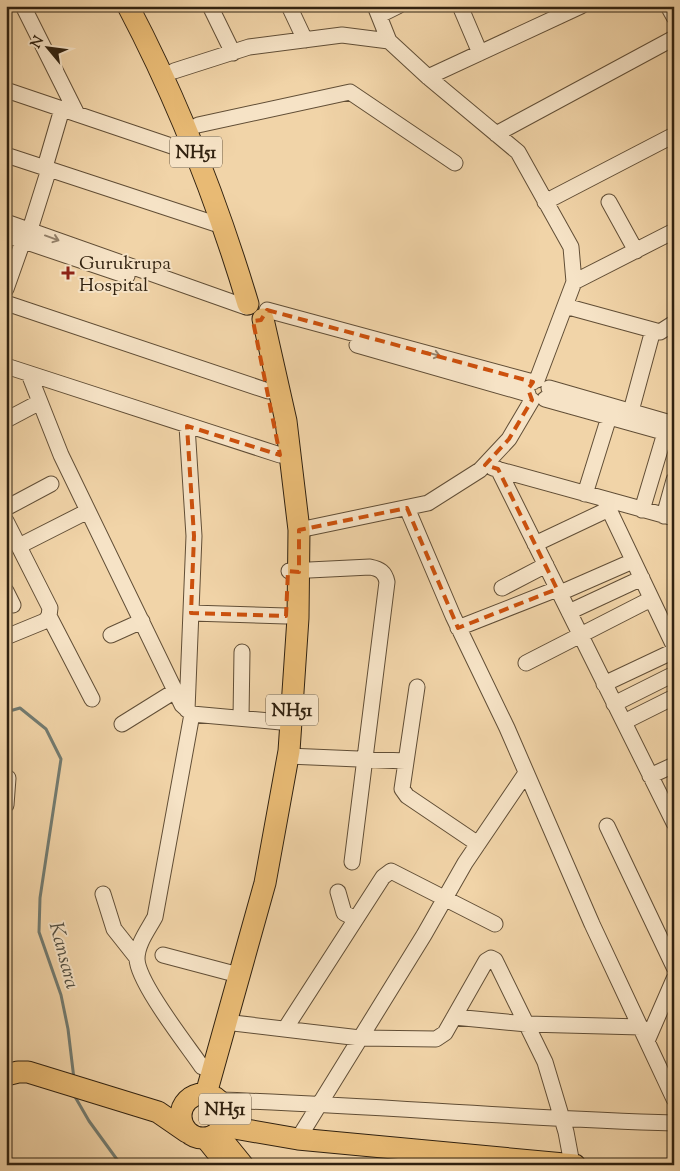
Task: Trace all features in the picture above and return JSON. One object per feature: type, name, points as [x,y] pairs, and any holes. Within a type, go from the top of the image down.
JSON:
[{"type":"highway","name":"NH51","points":[[128,6],[151,50],[198,156],[256,312],[280,455],[298,618],[288,756],[261,901],[202,1098],[181,1118],[208,1132]]},
{"type":"highway","name":"NH51","points":[[140,6],[174,71],[221,176],[285,416],[299,530],[286,616],[280,722],[263,854],[231,973],[202,1067],[202,1098]]},
{"type":"highway","name":"NH51","points":[[13,1072],[156,1112],[208,1132],[574,1165]]},
{"type":"highway","name":"NH51","points":[[156,1112],[202,1098],[225,1109],[226,1119],[208,1132]]},
{"type":"main road","points":[[208,1132],[226,1165]]},
{"type":"main road","points":[[208,1132],[244,1165]]},
{"type":"street","points":[[23,6],[77,114]]},
{"type":"street","points":[[210,6],[233,53]]},
{"type":"street","points":[[289,6],[305,40]]},
{"type":"street","points":[[299,530],[428,503],[491,467],[537,390],[574,282],[571,247],[518,152],[428,77],[389,41],[378,11],[398,6]]},
{"type":"street","points":[[460,6],[480,53]]},
{"type":"street","points":[[428,77],[581,6]]},
{"type":"street","points":[[669,6],[674,17]]},
{"type":"street","points":[[174,71],[248,48],[305,40],[342,36],[389,41]]},
{"type":"street","points":[[496,134],[674,38]]},
{"type":"street","points":[[6,90],[198,156]]},
{"type":"street","points":[[198,125],[350,92],[356,94],[455,163]]},
{"type":"street","points":[[6,289],[26,238],[47,168],[62,108]]},
{"type":"street","points":[[546,202],[674,135]]},
{"type":"street","points":[[6,155],[225,227]]},
{"type":"street","points":[[609,202],[636,251]]},
{"type":"street","points":[[6,222],[26,238]]},
{"type":"street","points":[[574,282],[674,231]]},
{"type":"street","points":[[6,235],[26,238],[256,312],[537,390],[631,411],[672,426]]},
{"type":"street","points":[[6,302],[268,391]]},
{"type":"street","points":[[565,306],[662,332]]},
{"type":"street","points":[[631,411],[662,332],[674,323]]},
{"type":"street","points":[[6,366],[280,455]]},
{"type":"street","points":[[29,374],[61,455],[175,691],[189,712],[280,722]]},
{"type":"street","points":[[537,390],[609,417],[672,426]]},
{"type":"street","points":[[6,420],[40,402]]},
{"type":"street","points":[[585,494],[609,417]]},
{"type":"street","points":[[137,958],[139,946],[155,917],[189,712],[194,536],[187,426]]},
{"type":"street","points":[[642,510],[672,426]]},
{"type":"street","points":[[491,467],[585,494],[606,504],[669,517],[674,480]]},
{"type":"street","points":[[491,467],[546,565],[674,824]]},
{"type":"street","points":[[6,508],[51,484]]},
{"type":"street","points":[[535,544],[606,504]]},
{"type":"street","points":[[606,504],[674,646]]},
{"type":"street","points":[[407,508],[458,628],[526,773],[592,924],[674,1099]]},
{"type":"street","points":[[19,546],[88,511]]},
{"type":"street","points":[[6,521],[50,608],[49,616],[45,621],[6,637]]},
{"type":"street","points":[[458,628],[633,561]]},
{"type":"street","points":[[502,588],[546,565]]},
{"type":"street","points":[[293,572],[370,567],[382,570],[386,575],[387,582],[352,862]]},
{"type":"street","points":[[569,612],[642,578]]},
{"type":"street","points":[[6,591],[13,605]]},
{"type":"street","points":[[526,663],[651,599]]},
{"type":"street","points":[[191,613],[286,616]]},
{"type":"street","points":[[49,616],[92,699]]},
{"type":"street","points":[[111,634],[142,621]]},
{"type":"street","points":[[604,684],[674,651]]},
{"type":"street","points":[[241,718],[242,652]]},
{"type":"street","points":[[614,704],[674,674]]},
{"type":"street","points":[[417,687],[401,784],[404,792],[478,844]]},
{"type":"street","points":[[122,724],[175,691]]},
{"type":"street","points":[[624,722],[674,697]]},
{"type":"street","points":[[288,756],[404,761]]},
{"type":"street","points":[[650,776],[674,765]]},
{"type":"street","points":[[298,1139],[478,844],[526,773]]},
{"type":"street","points":[[6,805],[8,778]]},
{"type":"street","points":[[607,826],[674,967]]},
{"type":"street","points":[[285,1029],[383,877],[391,871],[495,924]]},
{"type":"street","points":[[338,892],[344,913],[356,919]]},
{"type":"street","points":[[103,894],[114,929],[137,958],[144,982],[202,1067]]},
{"type":"street","points":[[162,955],[231,973]]},
{"type":"street","points":[[225,1022],[360,1038],[436,1039],[445,1033],[486,961],[491,958],[495,960],[545,1062],[563,1120],[574,1165]]},
{"type":"street","points":[[644,1034],[674,979]]},
{"type":"street","points":[[454,1018],[644,1034]]},
{"type":"street","points":[[202,1098],[563,1120],[674,1123]]},
{"type":"highlighted area","points":[[267,310],[533,382],[528,389],[532,400],[509,439],[485,465],[498,469],[557,589],[458,628],[407,508],[299,530],[299,572],[288,571],[286,616],[191,613],[194,536],[187,426],[280,455],[253,321],[261,320]]},
{"type":"waterway","name":"Kansara","points":[[6,712],[20,708],[46,729],[61,759],[40,898],[39,932],[61,995],[68,1029],[74,1079]]},
{"type":"waterway","name":"Kansara","points":[[74,1095],[89,1121],[121,1165]]},
{"type":"place","name":"Gurukrupa Hospital","points":[[68,273]]}]
